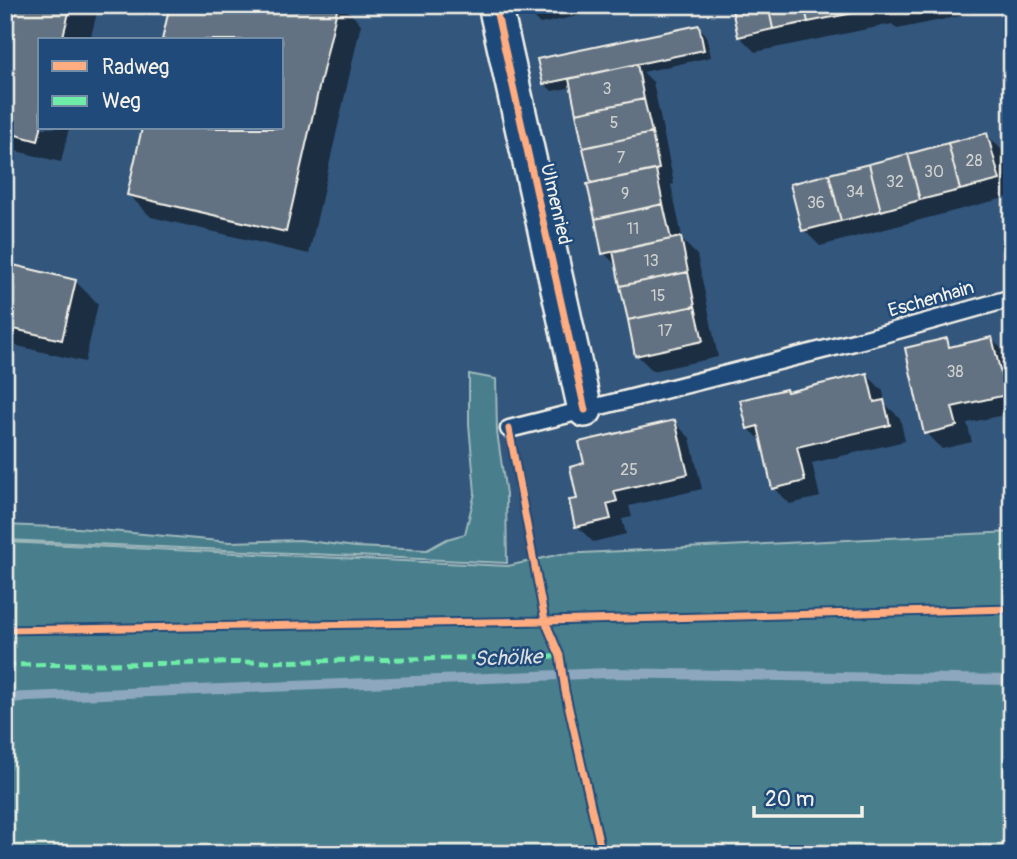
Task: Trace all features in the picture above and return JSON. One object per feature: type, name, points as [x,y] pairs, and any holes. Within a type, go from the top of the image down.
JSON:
[{"type":"street","name":"Ulmenried","points":[[495,5],[585,410]]},
{"type":"lane","name":"Eschenhain","points":[[585,410],[862,340],[1012,298]]},
{"type":"lane","points":[[509,429],[585,410]]},
{"type":"green space","points":[[469,374],[496,379],[497,432],[506,494],[507,563],[5,540],[5,525],[78,528],[230,542],[300,540],[356,547],[427,550],[447,539],[465,534],[475,493],[469,424]]},
{"type":"green space","points":[[1012,532],[1012,854],[5,854],[5,542],[508,566],[561,554]]},
{"type":"building","points":[[17,5],[71,5],[63,38],[38,38],[38,130],[41,130],[38,141],[5,132],[5,55]]},
{"type":"building","points":[[170,5],[338,5],[286,232],[127,195],[142,130],[284,130],[284,38],[162,38]]},
{"type":"building","points":[[528,5],[587,5],[530,17]]},
{"type":"building","points":[[731,5],[768,5],[773,29],[738,37]]},
{"type":"building","points":[[768,5],[804,5],[808,22],[773,29]]},
{"type":"building","points":[[804,5],[841,5],[843,15],[808,22]]},
{"type":"building","points":[[841,5],[878,5],[878,8],[843,15]]},
{"type":"building","points":[[878,5],[915,5],[915,7],[880,14]]},
{"type":"building","points":[[699,25],[704,50],[543,84],[537,59]]},
{"type":"building","points":[[637,64],[644,99],[576,113],[569,79]]},
{"type":"building","points":[[644,99],[652,133],[583,148],[576,113]]},
{"type":"building","points":[[652,133],[659,169],[591,183],[583,148]]},
{"type":"building","points":[[987,133],[1000,180],[960,190],[948,143]]},
{"type":"building","points":[[948,143],[960,190],[920,200],[908,154]]},
{"type":"building","points":[[908,154],[920,200],[881,211],[869,164]]},
{"type":"building","points":[[869,164],[881,211],[841,221],[829,174]]},
{"type":"building","points":[[656,170],[663,204],[595,219],[587,184]]},
{"type":"building","points":[[829,174],[841,221],[802,231],[790,184]]},
{"type":"building","points":[[663,204],[671,239],[602,254],[595,219]]},
{"type":"building","points":[[681,237],[688,272],[620,286],[613,251]]},
{"type":"building","points":[[5,263],[76,280],[62,340],[5,327]]},
{"type":"building","points":[[688,272],[695,306],[628,320],[620,286]]},
{"type":"building","points":[[695,306],[703,341],[635,356],[628,320]]},
{"type":"building","points":[[992,337],[1006,395],[952,407],[957,426],[924,434],[905,348],[947,338],[949,347]]},
{"type":"building","points":[[867,373],[874,402],[884,400],[890,425],[797,447],[805,481],[772,489],[758,426],[747,429],[740,400]]},
{"type":"building","points":[[675,420],[688,474],[614,491],[617,501],[607,504],[611,519],[575,527],[569,500],[577,499],[570,467],[584,463],[579,442]]},
{"type":"waterway","name":"Schölke","points":[[5,698],[608,673],[1012,680]]},
{"type":"marked path","points":[[5,665],[560,656]]},
{"type":"cycle path","points":[[495,5],[585,410]]},
{"type":"cycle path","points":[[509,429],[545,621],[560,656],[565,691],[602,854]]},
{"type":"cycle path","points":[[5,630],[545,621],[1012,609]]}]
